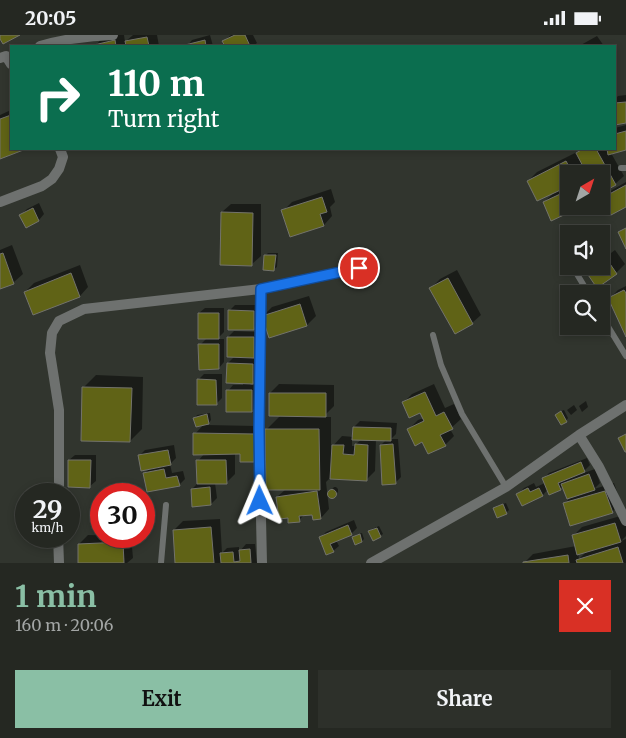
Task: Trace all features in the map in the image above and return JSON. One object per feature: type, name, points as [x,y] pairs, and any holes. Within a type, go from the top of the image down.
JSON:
[{"type":"street","points":[[44,45],[89,36],[114,35]]},
{"type":"street","points":[[0,202],[42,186],[52,179],[59,169],[63,157],[60,150]]},
{"type":"street","points":[[59,483],[59,410],[50,353],[52,333],[59,321],[84,309],[261,289],[359,268]]},
{"type":"street","points":[[261,289],[259,428],[262,563]]},
{"type":"street","points":[[375,562],[506,487],[579,435],[626,405]]},
{"type":"street","points":[[579,435],[599,467],[626,521]]},
{"type":"street","points":[[58,548],[59,563]]},
{"type":"lane","points":[[610,330],[626,356]]},
{"type":"lane","points":[[433,335],[441,365],[462,414],[506,487]]},
{"type":"lane","points":[[161,563],[166,505]]},
{"type":"building","points":[[0,35],[20,35],[3,44]]},
{"type":"building","points":[[235,35],[245,35],[250,45],[224,45],[222,41]]},
{"type":"building","points":[[147,37],[149,45],[126,45],[125,41]]},
{"type":"building","points":[[115,40],[116,45],[94,45]]},
{"type":"building","points":[[205,40],[206,45],[185,45]]},
{"type":"building","points":[[626,102],[626,123],[616,125],[616,103]]},
{"type":"building","points":[[10,115],[10,150],[23,150],[0,159],[0,119]]},
{"type":"building","points":[[626,131],[626,150],[608,155],[607,150],[616,150],[616,134]]},
{"type":"building","points":[[581,150],[597,150],[605,165],[582,165],[576,153]]},
{"type":"building","points":[[566,161],[568,165],[560,165],[560,190],[537,201],[527,181]]},
{"type":"building","points":[[610,174],[616,185],[610,188]]},
{"type":"building","points":[[626,185],[626,207],[611,215],[610,213],[610,194]]},
{"type":"building","points":[[560,194],[560,215],[564,215],[551,221],[543,202]]},
{"type":"building","points":[[322,197],[327,212],[320,214],[324,226],[290,237],[281,210]]},
{"type":"building","points":[[33,208],[39,221],[26,228],[19,215]]},
{"type":"building","points":[[221,212],[253,213],[252,266],[220,265]]},
{"type":"building","points":[[626,228],[626,249],[618,232]]},
{"type":"building","points":[[3,253],[14,284],[0,289],[0,254]]},
{"type":"building","points":[[264,255],[276,255],[274,271],[263,270]]},
{"type":"building","points":[[610,264],[617,274],[601,285],[595,285],[588,275],[610,275]]},
{"type":"building","points":[[71,273],[80,297],[33,315],[24,292]]},
{"type":"building","points":[[448,278],[473,324],[455,334],[429,288]]},
{"type":"building","points":[[624,290],[626,293],[626,337],[610,302],[610,297]]},
{"type":"building","points":[[300,304],[307,326],[269,338],[262,316]]},
{"type":"building","points":[[228,310],[254,311],[254,330],[228,330]]},
{"type":"building","points":[[198,313],[219,313],[219,339],[198,339]]},
{"type":"building","points":[[227,337],[254,337],[254,358],[227,357]]},
{"type":"building","points":[[198,344],[219,344],[219,369],[199,370]]},
{"type":"building","points":[[227,363],[253,364],[253,384],[226,383]]},
{"type":"building","points":[[197,379],[216,380],[217,405],[197,405]]},
{"type":"building","points":[[82,387],[132,388],[130,442],[81,441]]},
{"type":"building","points":[[226,390],[252,390],[252,412],[226,412]]},
{"type":"building","points":[[425,392],[436,416],[444,412],[453,429],[440,435],[446,446],[428,454],[422,442],[415,446],[407,429],[424,421],[420,413],[409,418],[402,402]]},
{"type":"building","points":[[269,393],[326,393],[326,417],[269,416]]},
{"type":"building","points":[[561,411],[567,422],[561,425],[555,415]]},
{"type":"building","points":[[207,414],[209,424],[196,427],[193,418]]},
{"type":"building","points":[[353,427],[391,428],[391,441],[352,440]]},
{"type":"building","points":[[265,429],[319,429],[320,490],[266,490]]},
{"type":"building","points":[[193,433],[255,434],[254,462],[240,462],[240,454],[193,455]]},
{"type":"building","points":[[626,434],[626,452],[625,452],[618,438]]},
{"type":"building","points":[[355,444],[368,445],[367,481],[330,479],[332,445],[344,445],[343,454],[354,455]]},
{"type":"building","points":[[393,444],[396,484],[382,485],[380,445]]},
{"type":"building","points":[[168,450],[171,465],[141,471],[138,455]]},
{"type":"building","points":[[68,460],[91,460],[90,488],[80,488],[80,483],[68,483]]},
{"type":"building","points":[[196,460],[226,460],[227,484],[197,484]]},
{"type":"building","points":[[581,462],[585,472],[558,483],[561,490],[549,495],[542,478]]},
{"type":"building","points":[[164,469],[166,478],[177,476],[180,486],[155,491],[155,483],[145,483],[143,473]]},
{"type":"building","points":[[589,474],[595,490],[567,499],[561,484]]},
{"type":"building","points":[[210,487],[211,505],[192,507],[191,489]]},
{"type":"building","points":[[528,488],[530,492],[539,488],[543,496],[522,506],[516,494]]},
{"type":"building","points":[[332,489],[337,494],[332,499],[327,494]]},
{"type":"building","points":[[317,491],[321,519],[313,520],[312,515],[299,516],[300,522],[288,523],[288,518],[279,519],[276,497]]},
{"type":"building","points":[[605,491],[613,513],[570,526],[563,503]]},
{"type":"building","points":[[503,504],[507,514],[497,518],[493,508]]},
{"type":"building","points":[[615,523],[621,542],[577,555],[572,535]]},
{"type":"building","points":[[348,525],[352,535],[330,544],[334,552],[326,555],[319,537]]},
{"type":"building","points":[[211,527],[214,563],[175,563],[173,530]]},
{"type":"building","points":[[377,528],[381,537],[373,541],[368,531]]},
{"type":"building","points":[[360,534],[362,542],[355,545],[352,537]]},
{"type":"building","points":[[90,543],[90,548],[123,548],[124,563],[78,563],[78,548],[80,548],[80,544]]},
{"type":"building","points":[[618,547],[623,563],[577,563],[576,560]]},
{"type":"building","points":[[250,549],[251,563],[221,563],[220,553],[233,552],[234,562],[240,561],[239,550]]},
{"type":"building","points":[[568,555],[569,563],[523,563],[523,562]]},
{"type":"route","points":[[260,501],[261,289],[359,268]]}]
